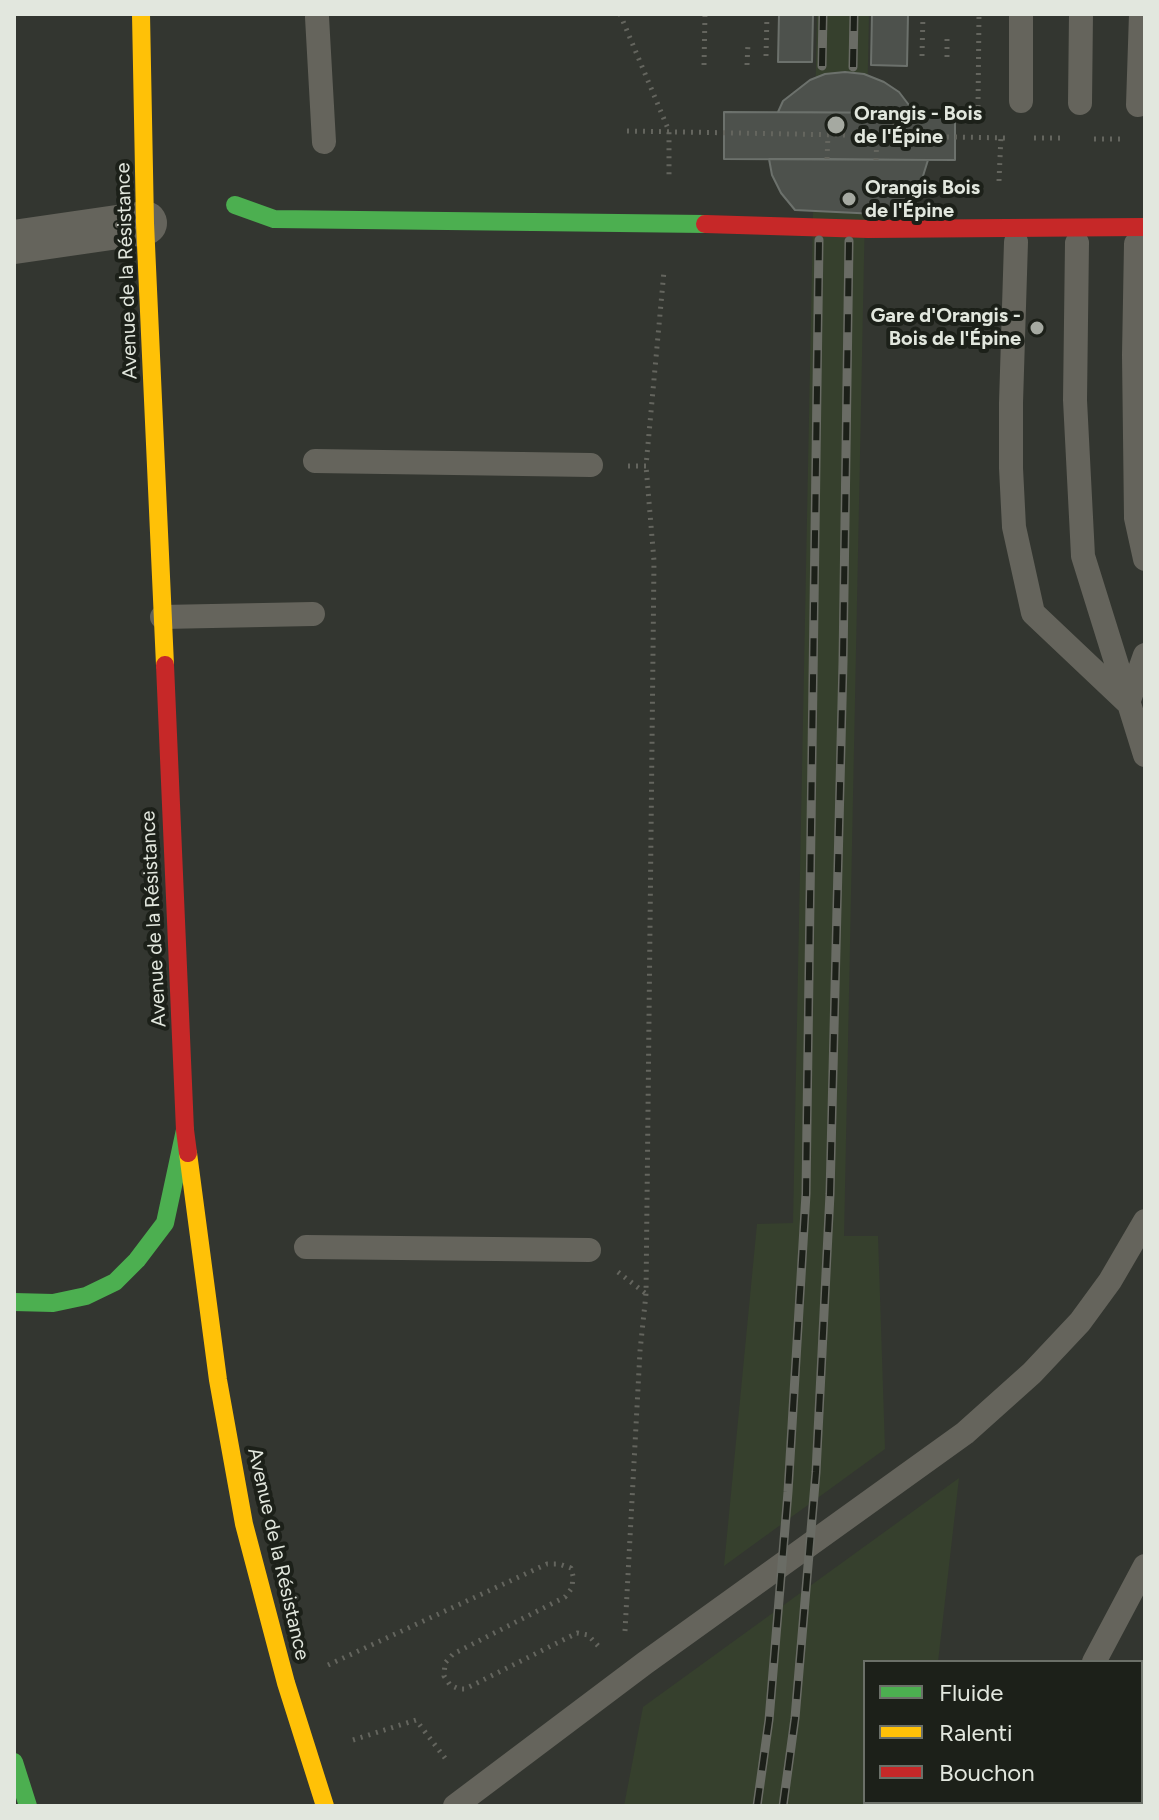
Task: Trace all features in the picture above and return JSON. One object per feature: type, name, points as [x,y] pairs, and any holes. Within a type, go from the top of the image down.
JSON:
[{"type":"street","name":"Avenue de la Résistance","points":[[141,14],[145,223],[185,1130],[218,1380],[244,1524],[286,1683],[325,1806]]},
{"type":"street","points":[[235,205],[274,219],[669,223],[1140,236]]},
{"type":"street","points":[[14,242],[145,223]]},
{"type":"street","points":[[14,1302],[53,1303],[86,1296],[115,1282],[137,1260],[165,1223],[185,1130]]},
{"type":"street","points":[[14,1762],[28,1806]]},
{"type":"lane","points":[[1021,14],[1021,101]]},
{"type":"lane","points":[[1080,103],[1081,14]]},
{"type":"lane","points":[[1138,105],[1141,14]]},
{"type":"lane","points":[[317,17],[324,142]]},
{"type":"lane","points":[[1140,236],[1134,355],[1136,518],[1145,559]]},
{"type":"lane","points":[[1016,242],[1011,468],[1014,527],[1033,613],[1128,703]]},
{"type":"lane","points":[[1077,243],[1075,400],[1083,556],[1145,755]]},
{"type":"lane","points":[[315,461],[591,465]]},
{"type":"lane","points":[[162,617],[313,614]]},
{"type":"lane","points":[[1128,703],[1145,655]]},
{"type":"lane","points":[[455,1806],[645,1663],[965,1433],[1032,1373],[1080,1322],[1110,1281],[1145,1221]]},
{"type":"lane","points":[[306,1247],[589,1250]]},
{"type":"lane","points":[[1095,1660],[1145,1566]]},
{"type":"path","points":[[704,65],[705,14]]},
{"type":"path","points":[[766,56],[767,14]]},
{"type":"path","points":[[922,56],[923,14]]},
{"type":"path","points":[[978,107],[979,14]]},
{"type":"path","points":[[947,34],[947,57]]},
{"type":"path","points":[[747,65],[748,43]]},
{"type":"path","points":[[895,107],[895,136]]},
{"type":"path","points":[[627,131],[1067,139]]},
{"type":"path","points":[[827,159],[828,135]]},
{"type":"path","points":[[876,160],[877,135]]},
{"type":"path","points":[[1083,139],[1129,139]]},
{"type":"path","points":[[625,1631],[640,1351],[646,1294],[654,561],[646,466]]},
{"type":"path","points":[[327,1666],[547,1564],[571,1568],[572,1588],[565,1597],[453,1654],[445,1663],[444,1676],[450,1685],[465,1689],[577,1633],[588,1635],[600,1649],[612,1640]]},
{"type":"path","points":[[349,1742],[416,1720],[448,1762]]},
{"type":"shaded area","points":[[817,14],[869,14],[844,1236],[878,1236],[885,1449],[724,1566],[757,1224],[793,1223]]},
{"type":"shaded area","points":[[959,1478],[938,1660],[863,1660],[863,1804],[921,1806],[624,1806],[643,1707]]},
{"type":"building","points":[[779,14],[813,14],[812,62],[778,62]]},
{"type":"building","points":[[872,14],[908,14],[907,66],[871,65]]},
{"type":"building","points":[[825,74],[864,74],[884,82],[899,92],[915,113],[778,112],[783,101],[810,80]]},
{"type":"building","points":[[724,112],[955,113],[955,160],[724,159]]},
{"type":"building","name":"Orangis Bois de l'Épine","points":[[769,159],[928,160],[918,192],[898,215],[795,210],[781,193],[772,175]]},
{"type":"railway","points":[[822,66],[823,14]]},
{"type":"railway","points":[[853,67],[854,14]]},
{"type":"railway","points":[[757,1806],[769,1720],[788,1492],[806,1194],[819,240]]},
{"type":"railway","points":[[783,1806],[795,1718],[816,1472],[830,1194],[849,241]]},
{"type":"traffic: fast","points":[[235,205],[274,219],[705,224]]},
{"type":"traffic: fast","points":[[14,1302],[53,1303],[86,1296],[115,1282],[137,1260],[165,1223],[185,1130]]},
{"type":"traffic: fast","points":[[14,1762],[28,1806]]},
{"type":"traffic: slow","points":[[141,14],[145,223],[165,665]]},
{"type":"traffic: slow","points":[[188,1153],[218,1380],[244,1524],[286,1683],[325,1806]]},
{"type":"traffic: jam","points":[[705,224],[868,229],[1145,227]]},
{"type":"traffic: jam","points":[[165,665],[188,1153]]},
{"type":"place","name":"Orangis - Bois de l'Épine","points":[[836,125]]},
{"type":"place","name":"Orangis Bois de l'Épine","points":[[849,199]]},
{"type":"place","name":"Gare d'Orangis - Bois de l'Épine","points":[[1037,328]]}]
